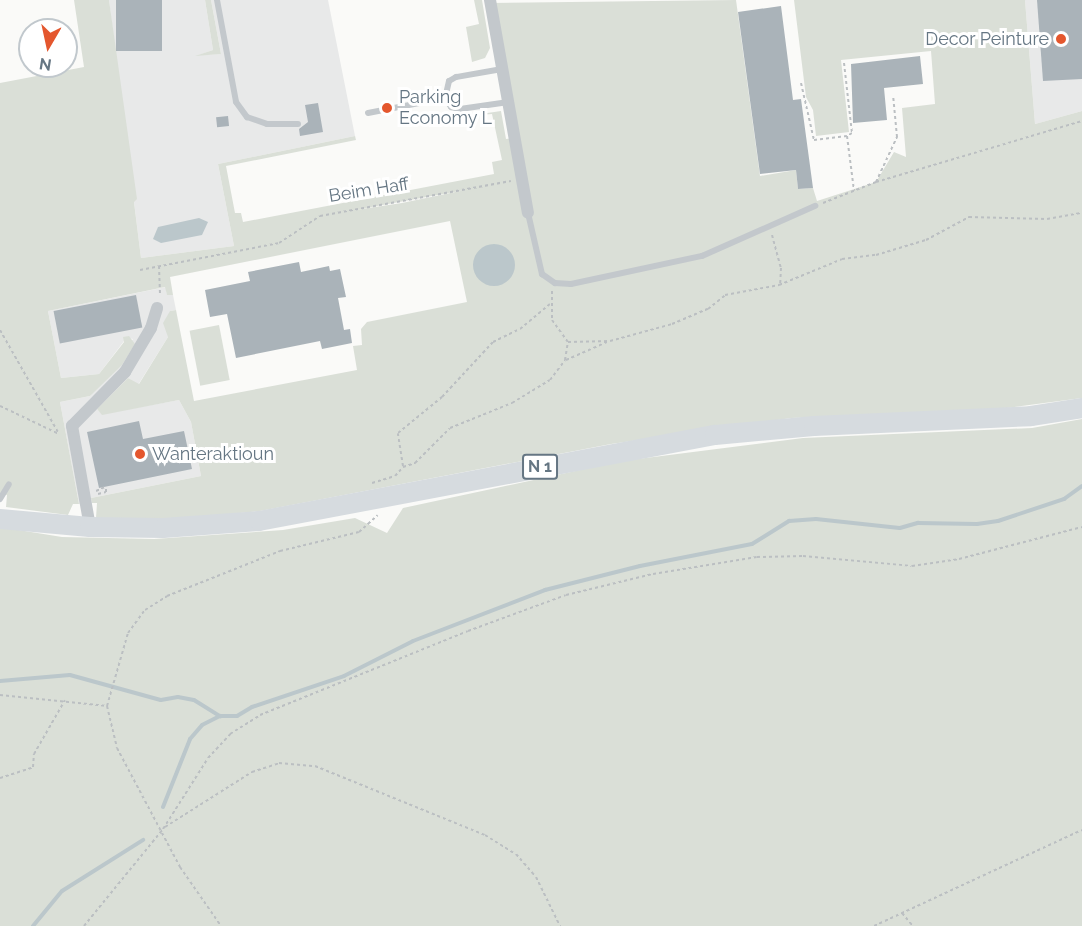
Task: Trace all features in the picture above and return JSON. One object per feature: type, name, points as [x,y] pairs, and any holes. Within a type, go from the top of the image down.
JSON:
[{"type":"main road","name":"N 1","points":[[0,519],[90,527],[163,528],[259,521],[375,501],[715,435],[814,426],[1030,416],[1082,408]]},
{"type":"street","points":[[490,0],[528,213]]},
{"type":"street","points":[[90,527],[72,426],[77,417],[125,372],[151,328],[157,308]]},
{"type":"lane","points":[[217,0],[236,102],[247,117],[267,124],[298,124]]},
{"type":"lane","points":[[502,69],[456,77],[449,81],[445,98],[451,107],[460,109],[508,102]]},
{"type":"lane","points":[[368,112],[445,98]]},
{"type":"lane","points":[[528,213],[542,274],[555,283],[571,284],[702,256],[815,206]]},
{"type":"lane","points":[[0,499],[9,484]]},
{"type":"path","points":[[801,83],[814,140],[847,136],[852,133],[844,63]]},
{"type":"path","points":[[876,182],[897,137],[893,95]]},
{"type":"path","points":[[815,206],[876,182],[1082,121]]},
{"type":"path","points":[[847,136],[854,191]]},
{"type":"path","name":"Beim Haff","points":[[140,270],[279,243],[320,216],[522,179]]},
{"type":"path","points":[[565,360],[610,341],[681,320],[708,309],[725,295],[780,285],[842,259],[876,255],[926,240],[969,218],[1047,219],[1082,213]]},
{"type":"path","points":[[771,226],[781,268],[780,285]]},
{"type":"path","points":[[157,308],[163,288],[159,266]]},
{"type":"path","points":[[221,926],[180,867],[163,829],[117,748],[107,706],[128,633],[145,610],[167,596],[279,551],[359,532],[377,517],[375,501],[368,488],[373,481],[395,476],[403,466],[415,463],[450,428],[513,403],[550,380],[565,360],[568,342],[552,320],[550,304],[555,283]]},
{"type":"path","points":[[403,466],[398,434],[442,397],[493,342],[520,329],[550,304]]},
{"type":"path","points":[[0,330],[59,433]]},
{"type":"path","points":[[568,342],[610,341]]},
{"type":"path","points":[[0,406],[59,433],[74,437]]},
{"type":"path","points":[[94,495],[106,492],[106,489]]},
{"type":"path","points":[[84,926],[163,829],[208,758],[230,734],[260,715],[566,595],[653,574],[757,557],[803,556],[912,566],[959,559],[1082,527]]},
{"type":"path","points":[[0,695],[107,706]]},
{"type":"path","points":[[0,778],[33,767],[34,754],[65,700]]},
{"type":"path","points":[[163,829],[252,772],[279,763],[315,766],[485,835],[516,854],[536,878],[560,926]]},
{"type":"path","points":[[874,926],[1082,830]]},
{"type":"path","points":[[902,913],[913,926]]},
{"type":"shaded area","points":[[74,0],[109,0],[137,199],[134,202],[141,258],[234,246],[218,164],[355,136],[356,140],[226,166],[235,213],[241,213],[243,222],[494,174],[492,162],[502,160],[492,114],[467,116],[501,111],[506,139],[515,138],[490,3],[736,0],[760,176],[796,170],[798,189],[813,188],[817,201],[876,182],[894,152],[906,157],[902,108],[935,104],[931,51],[841,60],[849,132],[816,136],[813,110],[806,97],[794,0],[1025,0],[1035,124],[1082,111],[1082,398],[985,411],[791,418],[611,444],[260,511],[165,520],[96,518],[97,503],[92,503],[91,498],[201,476],[191,422],[179,400],[102,415],[97,409],[128,378],[139,384],[168,337],[163,323],[170,311],[176,310],[194,401],[357,370],[353,346],[362,345],[361,329],[367,322],[467,302],[450,221],[170,277],[173,295],[167,295],[165,287],[48,311],[61,378],[99,374],[124,342],[123,337],[129,336],[135,344],[122,365],[90,396],[60,402],[79,504],[73,504],[68,515],[6,507],[7,495],[0,493],[0,83],[26,78],[78,78],[78,68],[84,67]],"holes":[[[465,190],[402,203],[355,210]]]},
{"type":"shaded area","points":[[109,0],[205,0],[213,50],[199,55],[221,54],[211,0],[328,0],[355,136],[218,164],[234,246],[141,258]]},
{"type":"shaded area","points":[[205,0],[211,0],[221,54],[195,56],[213,50]]},
{"type":"shaded area","points":[[474,0],[482,0],[490,48],[485,58],[472,62],[466,27],[479,24]]},
{"type":"shaded area","points":[[1025,0],[1082,0],[1082,111],[1035,124]]},
{"type":"shaded area","points":[[199,218],[208,222],[202,235],[161,243],[153,239],[158,227]]},
{"type":"shaded area","points":[[494,244],[502,245],[509,250],[514,257],[514,273],[509,280],[502,285],[494,286],[486,285],[479,280],[474,273],[473,265],[474,257],[479,250],[486,245]]},
{"type":"shaded area","points":[[166,287],[167,295],[173,295],[176,310],[170,311],[168,337],[138,385],[128,378],[97,409],[102,414],[179,400],[191,422],[201,476],[91,498],[92,503],[79,504],[60,402],[90,396],[133,339],[124,337],[124,341],[99,374],[61,378],[48,311]]},
{"type":"shaded area","points":[[219,325],[230,380],[200,386],[190,331]]},
{"type":"shaded area","points":[[1082,419],[1082,926],[0,926],[0,527],[62,537],[154,539],[283,530],[355,518],[387,533],[403,508],[622,461],[803,438],[1032,428]]},
{"type":"building","points":[[116,0],[162,0],[162,51],[116,51]]},
{"type":"building","name":"Decor Peinture","points":[[1037,0],[1082,0],[1082,79],[1043,81]]},
{"type":"building","points":[[781,6],[793,100],[801,99],[813,188],[798,189],[796,170],[760,174],[738,12]]},
{"type":"building","points":[[920,56],[923,84],[884,88],[887,120],[853,123],[851,64]]},
{"type":"building","points":[[318,103],[323,132],[300,136],[299,129],[308,122],[305,105]]},
{"type":"building","points":[[228,116],[229,126],[217,127],[216,117]]},
{"type":"building","points":[[299,262],[301,272],[329,266],[330,271],[340,269],[346,297],[338,298],[344,330],[350,329],[352,343],[322,349],[320,341],[236,358],[227,314],[210,317],[205,290],[250,281],[248,272]]},
{"type":"building","points":[[136,295],[142,327],[60,343],[54,311]]},
{"type":"building","name":"Wanteraktioun","points":[[139,421],[143,439],[184,431],[192,469],[99,488],[87,432]]},
{"type":"waterway","points":[[163,807],[190,739],[202,725],[220,716],[237,716],[252,707],[344,676],[413,641],[545,590],[640,566],[752,544],[789,521],[816,519],[900,528],[918,523],[977,524],[998,521],[1064,499],[1082,486]]},
{"type":"waterway","points":[[0,681],[70,675],[161,700],[178,697],[194,700],[220,716]]},
{"type":"waterway","points":[[33,926],[62,891],[143,840]]},
{"type":"place","name":"Decor Peinture","points":[[1061,39]]},
{"type":"place","name":"Parking Economy L","points":[[387,108]]},
{"type":"place","name":"Wanteraktioun","points":[[140,454]]}]
